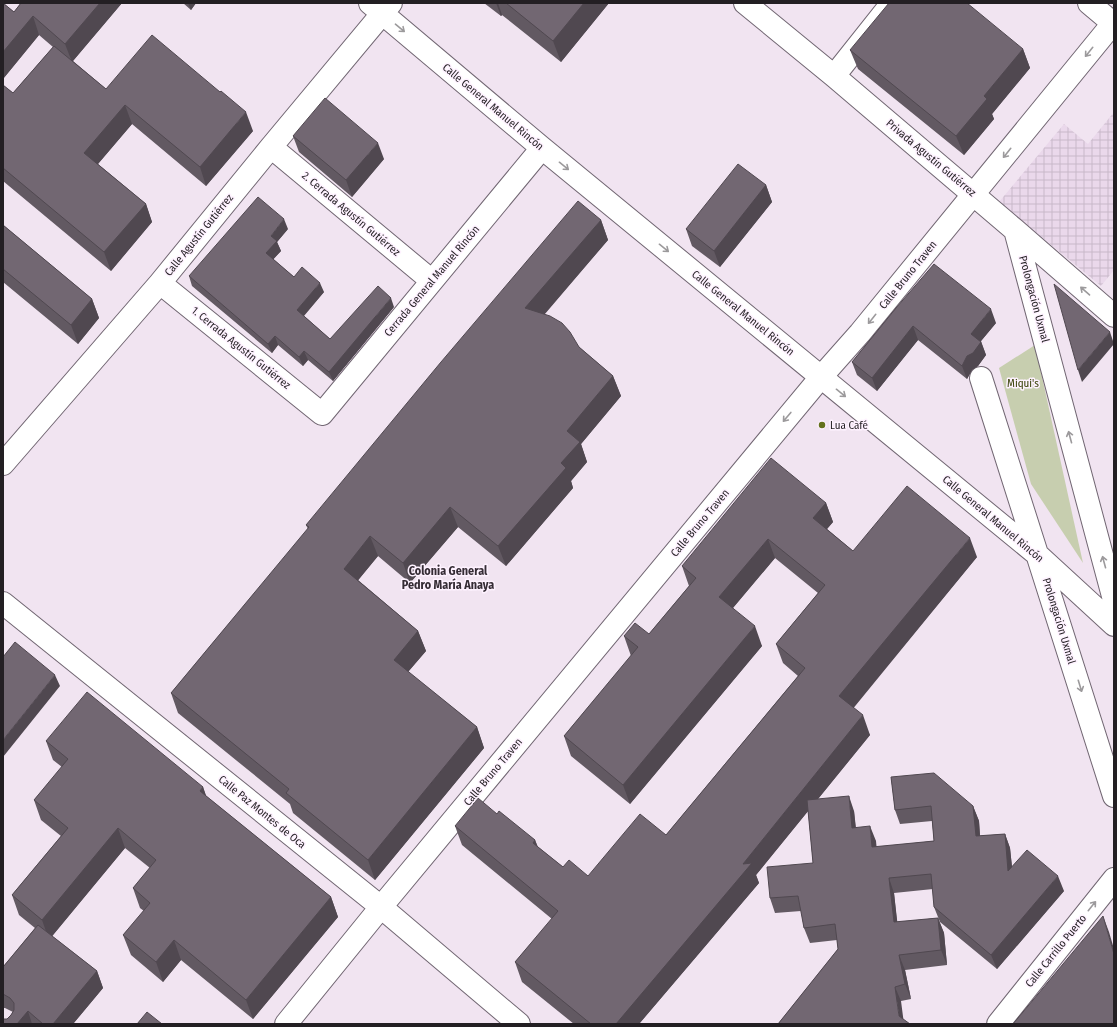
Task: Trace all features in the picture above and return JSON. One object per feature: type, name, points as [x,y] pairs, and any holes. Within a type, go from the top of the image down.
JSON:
[{"type":"street","name":"Privada Agustín Gutiérrez","points":[[745,3],[1112,310]]},
{"type":"street","points":[[834,76],[892,3]]},
{"type":"street","points":[[1089,3],[1114,23]]},
{"type":"street","name":"Calle Agustín Gutiérrez","points":[[3,464],[160,283],[271,147],[382,7]]},
{"type":"street","name":"Calle General Manuel Rincón","points":[[382,7],[542,148],[1039,556],[1114,625]]},
{"type":"street","name":"Calle Bruno Traven","points":[[286,1024],[381,907],[821,376],[860,333],[1114,23]]},
{"type":"street","name":"2. Cerrada Agustín Gutiérrez","points":[[271,147],[432,281]]},
{"type":"street","name":"Cerrada General Manuel Rincón","points":[[322,414],[542,148]]},
{"type":"street","name":"Prolongación Uxmal","points":[[1015,230],[1114,600]]},
{"type":"street","name":"1. Cerrada Agustín Gutiérrez","points":[[160,283],[322,414]]},
{"type":"street","name":"Prolongación Uxmal","points":[[982,378],[1114,796]]},
{"type":"street","name":"Calle Paz Montes de Oca","points":[[3,603],[381,907],[519,1024]]},
{"type":"street","name":"Calle Carrillo Puerto","points":[[998,1024],[1114,878]]},
{"type":"shaded area","points":[[1114,112],[1114,270],[1101,286],[999,202],[1064,124],[1088,144]]},
{"type":"green space","name":"Miqui's","points":[[1035,345],[1083,563],[1031,484],[999,368]]},
{"type":"building","points":[[3,3],[14,12],[21,3],[100,3],[65,44],[33,16],[3,52]]},
{"type":"building","points":[[506,3],[584,3],[553,41]]},
{"type":"building","points":[[889,3],[967,3],[1023,49],[984,96],[987,99],[956,136],[850,50]]},
{"type":"building","points":[[152,35],[246,112],[200,167],[125,105],[84,153],[146,204],[104,252],[3,168],[3,85],[13,93],[54,46],[106,89]]},
{"type":"building","points":[[325,98],[378,143],[346,180],[293,136]]},
{"type":"building","points":[[738,164],[766,185],[714,251],[686,229]]},
{"type":"building","points":[[258,197],[284,219],[271,236],[277,241],[266,253],[294,277],[302,267],[320,283],[297,310],[330,339],[378,286],[391,298],[329,372],[304,351],[299,357],[275,336],[268,344],[189,276]]},
{"type":"building","points":[[578,201],[601,220],[525,308],[550,316],[562,323],[570,332],[579,347],[613,376],[567,431],[580,442],[561,463],[566,468],[498,546],[450,507],[403,563],[370,536],[344,569],[418,631],[394,660],[477,727],[368,860],[286,793],[289,789],[171,693],[309,527],[306,525],[441,362]]},
{"type":"building","points":[[3,225],[92,299],[71,325],[3,269]]},
{"type":"building","points":[[934,264],[991,309],[971,334],[981,342],[973,353],[967,356],[962,366],[913,326],[872,378],[852,362]]},
{"type":"building","points":[[1054,284],[1110,332],[1078,370]]},
{"type":"building","points":[[771,458],[826,503],[813,518],[853,551],[907,486],[970,538],[839,696],[863,715],[743,864],[752,863],[616,1024],[591,1024],[515,962],[558,911],[455,826],[478,798],[497,814],[499,811],[535,840],[533,843],[563,867],[569,860],[588,876],[640,814],[666,835],[805,668],[776,644],[825,585],[768,539],[719,597],[755,626],[623,785],[564,736],[638,647],[624,636],[635,623],[649,634],[696,578],[682,566]]},
{"type":"building","points":[[15,642],[55,675],[3,740],[3,657]]},
{"type":"building","points":[[87,692],[203,787],[200,791],[331,897],[246,1000],[174,940],[156,962],[123,935],[150,903],[133,888],[156,860],[118,828],[42,920],[12,895],[68,828],[34,800],[68,759],[46,741]]},
{"type":"building","points":[[934,773],[973,806],[976,836],[1005,834],[1008,871],[1027,850],[1058,876],[991,955],[934,907],[931,874],[889,878],[894,922],[938,918],[941,950],[899,955],[905,984],[895,987],[899,1016],[910,1024],[778,1024],[838,949],[835,924],[804,928],[798,896],[770,898],[767,867],[813,863],[807,800],[849,796],[852,828],[870,826],[872,847],[934,841],[931,806],[895,810],[891,777]]},
{"type":"building","points":[[1103,916],[1114,954],[1114,1024],[1013,1024]]},
{"type":"building","points":[[38,925],[97,971],[53,1024],[43,1024],[28,1011],[17,1024],[3,1024],[3,1019],[7,1019],[14,1010],[14,1003],[10,998],[3,994],[3,967]]},
{"type":"building","points":[[147,1012],[162,1024],[137,1024]]},
{"type":"place","name":"Lua Café","points":[[822,425]]},
{"type":"district","name":"Colonia General Pedro María Anaya","points":[[448,578]]}]
